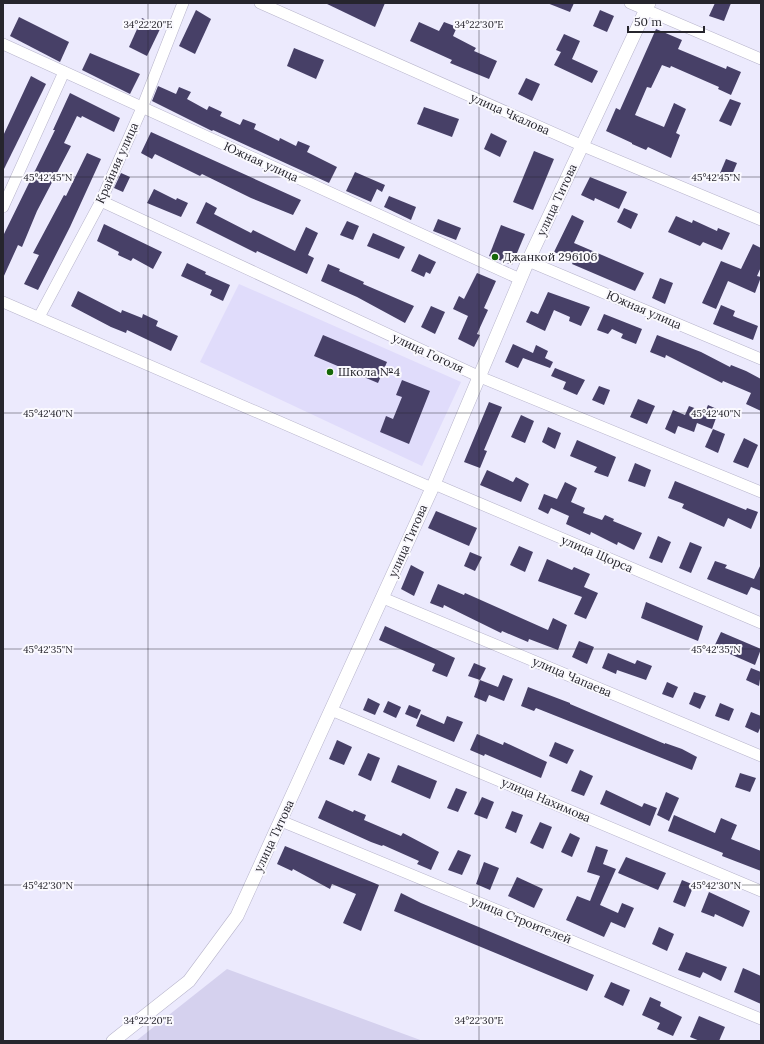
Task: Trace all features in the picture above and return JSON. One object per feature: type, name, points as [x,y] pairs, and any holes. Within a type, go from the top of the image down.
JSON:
[{"type":"main road","name":"улица Титова","points":[[113,1041],[189,981],[236,916],[281,821],[433,486],[528,261],[647,7]]},
{"type":"street","name":"Крайняя улица","points":[[39,317],[101,201],[142,108],[182,3]]},
{"type":"street","name":"улица Чкалова","points":[[260,3],[582,146],[761,220]]},
{"type":"street","points":[[630,3],[647,7],[761,59]]},
{"type":"street","name":"Южная улица","points":[[3,44],[520,279]]},
{"type":"street","points":[[3,207],[64,72]]},
{"type":"street","name":"улица Гоголя","points":[[101,201],[480,377],[761,492]]},
{"type":"street","name":"Южная улица","points":[[528,261],[761,358]]},
{"type":"street","name":"улица Щорса","points":[[3,302],[433,486],[761,623]]},
{"type":"street","name":"улица Чапаева","points":[[383,598],[761,756]]},
{"type":"street","name":"улица Нахимова","points":[[331,710],[761,890]]},
{"type":"street","name":"улица Строителей","points":[[281,821],[761,1018]]},
{"type":"shaded area","name":"Школа №4","points":[[239,284],[461,382],[422,466],[200,362]]},
{"type":"shaded area","points":[[227,969],[423,1041],[136,1041]]},
{"type":"building","points":[[325,3],[385,3],[375,27]]},
{"type":"building","points":[[547,3],[574,3],[570,12]]},
{"type":"building","points":[[715,3],[731,3],[724,21],[709,16]]},
{"type":"building","points":[[196,10],[211,19],[195,54],[179,46]]},
{"type":"building","points":[[600,10],[614,16],[607,32],[593,26]]},
{"type":"building","points":[[19,17],[69,42],[60,62],[10,36]]},
{"type":"building","points":[[142,18],[161,27],[147,56],[129,47]]},
{"type":"building","points":[[419,22],[439,31],[444,22],[457,27],[453,36],[476,48],[474,51],[497,61],[489,79],[450,63],[452,60],[410,41]]},
{"type":"building","points":[[656,29],[682,40],[678,49],[726,69],[727,66],[741,72],[731,95],[718,89],[719,87],[671,66],[670,68],[662,65],[651,88],[647,87],[635,115],[664,127],[674,103],[686,109],[676,133],[680,135],[671,158],[648,147],[646,150],[606,131],[616,108],[620,110]]},
{"type":"building","points":[[564,34],[580,41],[572,59],[598,71],[592,83],[554,65],[561,52],[556,50]]},
{"type":"building","points":[[294,48],[324,60],[316,79],[287,66]]},
{"type":"building","points":[[90,53],[140,74],[130,94],[82,70]]},
{"type":"building","points":[[31,76],[46,84],[3,171],[3,136]]},
{"type":"building","points":[[526,78],[540,84],[532,101],[518,94]]},
{"type":"building","points":[[158,86],[176,94],[179,87],[191,92],[187,99],[207,110],[209,106],[222,112],[220,116],[240,125],[243,119],[256,124],[254,129],[279,141],[280,138],[296,146],[298,141],[310,146],[307,152],[337,167],[329,183],[213,130],[212,131],[152,101]]},
{"type":"building","points":[[70,93],[120,118],[114,132],[82,116],[81,118],[77,116],[64,143],[71,146],[37,211],[22,247],[18,245],[3,278],[3,236],[55,130],[53,130]]},
{"type":"building","points":[[730,99],[741,103],[731,126],[719,121]]},
{"type":"building","points":[[424,107],[459,119],[452,137],[417,124]]},
{"type":"building","points":[[151,132],[301,200],[293,215],[251,198],[202,174],[200,176],[155,154],[152,159],[141,153]]},
{"type":"building","points":[[491,133],[507,141],[500,157],[484,149]]},
{"type":"building","points":[[534,151],[554,159],[533,210],[513,202]]},
{"type":"building","points":[[87,153],[101,159],[70,227],[38,290],[24,284],[39,255],[33,253],[64,195],[66,196]]},
{"type":"building","points":[[726,159],[737,163],[729,182],[718,178]]},
{"type":"building","points":[[355,172],[385,185],[382,192],[377,189],[371,202],[346,191]]},
{"type":"building","points":[[121,173],[130,177],[123,192],[114,188]]},
{"type":"building","points":[[590,177],[627,192],[619,209],[595,198],[594,201],[581,195]]},
{"type":"building","points":[[154,189],[176,200],[177,198],[188,203],[181,217],[147,203]]},
{"type":"building","points":[[389,196],[416,207],[411,220],[384,207]]},
{"type":"building","points":[[206,202],[217,208],[214,214],[251,233],[253,230],[295,251],[306,227],[318,233],[308,255],[314,258],[307,274],[257,251],[256,253],[196,223]]},
{"type":"building","points":[[624,208],[638,214],[631,229],[617,222]]},
{"type":"building","points":[[572,215],[584,221],[574,243],[644,273],[635,291],[572,264],[574,260],[554,252]]},
{"type":"building","points":[[676,216],[692,223],[693,220],[717,231],[718,228],[730,233],[722,250],[703,242],[700,246],[668,232]]},
{"type":"building","points":[[438,219],[461,228],[456,240],[433,231]]},
{"type":"building","points":[[347,221],[359,226],[353,240],[340,235]]},
{"type":"building","points":[[104,224],[162,252],[153,269],[133,258],[131,261],[118,255],[119,252],[97,241]]},
{"type":"building","points":[[501,225],[525,234],[512,265],[489,256]]},
{"type":"building","points":[[373,233],[405,247],[399,259],[367,246]]},
{"type":"building","points":[[753,244],[761,248],[761,267],[757,276],[761,277],[755,293],[728,281],[716,309],[702,303],[721,261],[741,269]]},
{"type":"building","points":[[419,254],[436,262],[430,274],[426,272],[424,277],[411,271]]},
{"type":"building","points":[[187,263],[206,272],[205,274],[230,285],[223,301],[210,295],[212,290],[181,276]]},
{"type":"building","points":[[328,264],[340,269],[339,271],[364,282],[363,284],[414,306],[405,323],[357,297],[321,281]]},
{"type":"building","points":[[477,273],[496,281],[484,308],[488,310],[477,334],[480,335],[474,347],[458,339],[468,316],[453,309],[459,296],[464,299]]},
{"type":"building","points":[[660,278],[673,283],[665,304],[652,298]]},
{"type":"building","points":[[78,291],[121,313],[122,310],[142,318],[143,314],[158,321],[156,326],[178,336],[171,351],[127,330],[126,333],[111,327],[71,306]]},
{"type":"building","points":[[548,292],[590,307],[581,326],[569,321],[570,317],[554,310],[545,331],[526,322],[531,311],[538,314]]},
{"type":"building","points":[[721,305],[735,311],[733,316],[758,326],[753,340],[713,324]]},
{"type":"building","points":[[431,306],[445,312],[435,334],[421,327]]},
{"type":"building","points":[[604,314],[642,329],[636,344],[621,338],[623,334],[612,329],[608,334],[597,330]]},
{"type":"building","points":[[323,335],[387,362],[378,383],[314,356]]},
{"type":"building","points":[[657,335],[701,352],[730,367],[731,365],[746,371],[761,379],[761,411],[746,404],[751,393],[723,381],[722,383],[666,355],[665,358],[650,352]]},
{"type":"building","points":[[513,344],[533,353],[536,345],[548,351],[545,358],[553,362],[550,368],[523,358],[518,368],[505,362]]},
{"type":"building","points":[[555,368],[585,380],[577,395],[563,389],[566,382],[551,376]]},
{"type":"building","points":[[402,380],[430,391],[409,444],[380,432],[386,416],[393,419],[402,397],[396,395]]},
{"type":"building","points":[[599,386],[610,390],[604,405],[592,400]]},
{"type":"building","points":[[638,399],[655,406],[647,424],[630,417]]},
{"type":"building","points":[[489,402],[502,407],[484,450],[487,451],[480,468],[464,462]]},
{"type":"building","points":[[708,405],[719,410],[712,429],[697,423],[694,432],[678,426],[675,434],[665,429],[673,410],[685,415],[689,406],[705,412]]},
{"type":"building","points":[[521,415],[534,421],[525,443],[511,437]]},
{"type":"building","points":[[548,427],[561,433],[555,449],[542,442]]},
{"type":"building","points":[[713,429],[725,434],[718,453],[705,447]]},
{"type":"building","points":[[744,438],[758,445],[748,468],[733,462]]},
{"type":"building","points":[[577,440],[616,457],[608,477],[594,472],[597,467],[570,456]]},
{"type":"building","points":[[635,463],[651,470],[645,487],[628,481]]},
{"type":"building","points":[[487,470],[513,482],[516,477],[529,484],[521,502],[480,485]]},
{"type":"building","points":[[675,481],[746,510],[747,508],[758,512],[751,529],[728,518],[724,527],[682,508],[684,504],[668,498]]},
{"type":"building","points":[[565,482],[577,488],[571,502],[585,508],[583,513],[602,520],[605,515],[614,519],[613,521],[642,533],[634,550],[618,542],[617,545],[591,532],[590,535],[566,524],[569,516],[551,508],[548,514],[538,509],[544,494],[557,499]]},
{"type":"building","points":[[436,511],[477,528],[469,546],[428,528]]},
{"type":"building","points":[[658,536],[671,542],[662,563],[649,558]]},
{"type":"building","points":[[690,542],[702,547],[691,573],[679,568]]},
{"type":"building","points":[[519,546],[533,552],[525,572],[510,565]]},
{"type":"building","points":[[470,552],[482,557],[475,571],[464,566]]},
{"type":"building","points":[[547,559],[572,570],[574,567],[590,574],[584,587],[598,593],[586,619],[574,614],[582,597],[538,581]]},
{"type":"building","points":[[715,561],[727,565],[725,568],[754,579],[761,564],[761,591],[751,587],[747,595],[707,579]]},
{"type":"building","points":[[411,565],[424,572],[414,596],[401,589]]},
{"type":"building","points":[[438,584],[464,595],[465,593],[548,630],[553,618],[567,625],[558,650],[529,639],[528,642],[502,631],[501,633],[444,605],[443,608],[430,603]]},
{"type":"building","points":[[646,602],[703,626],[698,641],[641,618]]},
{"type":"building","points":[[385,626],[455,658],[447,677],[432,671],[435,664],[379,640]]},
{"type":"building","points":[[721,632],[761,649],[755,665],[714,647]]},
{"type":"building","points":[[579,641],[594,647],[587,664],[572,657]]},
{"type":"building","points":[[608,653],[635,664],[637,660],[652,666],[646,680],[617,670],[616,674],[602,668]]},
{"type":"building","points":[[474,663],[486,668],[480,680],[468,676]]},
{"type":"building","points":[[751,668],[761,672],[759,686],[746,680]]},
{"type":"building","points":[[503,675],[513,679],[504,701],[489,695],[486,702],[474,697],[480,680],[498,687]]},
{"type":"building","points":[[667,682],[678,687],[673,698],[662,694]]},
{"type":"building","points":[[528,687],[570,703],[665,744],[682,749],[697,757],[692,770],[536,708],[534,711],[521,706]]},
{"type":"building","points":[[694,692],[706,696],[700,709],[689,704]]},
{"type":"building","points":[[368,698],[380,704],[375,715],[363,710]]},
{"type":"building","points":[[388,701],[401,707],[396,718],[383,712]]},
{"type":"building","points":[[720,703],[734,709],[729,721],[715,716]]},
{"type":"building","points":[[409,705],[421,710],[417,719],[405,714]]},
{"type":"building","points":[[751,712],[761,716],[761,726],[758,733],[745,727]]},
{"type":"building","points":[[421,714],[444,724],[447,716],[463,722],[454,742],[416,726]]},
{"type":"building","points":[[477,734],[503,745],[504,742],[547,762],[541,778],[485,754],[484,756],[470,750]]},
{"type":"building","points":[[337,740],[352,747],[344,765],[329,759]]},
{"type":"building","points":[[555,742],[574,750],[567,764],[549,756]]},
{"type":"building","points":[[368,753],[380,758],[371,781],[358,775]]},
{"type":"building","points":[[398,765],[437,781],[430,799],[391,782]]},
{"type":"building","points":[[580,770],[593,776],[584,796],[571,791]]},
{"type":"building","points":[[740,773],[756,778],[750,792],[735,787]]},
{"type":"building","points":[[456,788],[467,792],[458,812],[447,808]]},
{"type":"building","points":[[606,790],[642,807],[644,803],[657,808],[650,826],[600,804]]},
{"type":"building","points":[[666,792],[679,798],[669,821],[657,815]]},
{"type":"building","points":[[482,797],[494,802],[487,819],[474,814]]},
{"type":"building","points":[[326,800],[353,812],[354,810],[366,815],[364,820],[401,836],[403,833],[439,852],[431,870],[417,864],[419,861],[383,845],[382,846],[371,842],[318,818]]},
{"type":"building","points":[[512,811],[523,815],[516,833],[505,828]]},
{"type":"building","points":[[674,815],[715,833],[721,818],[737,825],[731,839],[761,851],[761,871],[722,856],[723,853],[668,831]]},
{"type":"building","points":[[540,822],[552,827],[543,849],[530,843]]},
{"type":"building","points":[[570,833],[580,838],[572,857],[561,852]]},
{"type":"building","points":[[285,846],[379,885],[361,931],[343,923],[356,894],[332,884],[330,889],[293,869],[292,871],[277,864]]},
{"type":"building","points":[[596,846],[608,850],[603,864],[616,869],[600,905],[618,913],[622,903],[634,908],[625,928],[611,922],[604,937],[566,920],[577,896],[590,901],[600,876],[587,872]]},
{"type":"building","points":[[458,850],[471,855],[462,875],[448,870]]},
{"type":"building","points":[[626,857],[666,873],[658,890],[618,873]]},
{"type":"building","points":[[484,862],[499,868],[490,890],[476,884]]},
{"type":"building","points":[[517,877],[543,889],[534,908],[508,896]]},
{"type":"building","points":[[682,880],[694,885],[685,907],[673,902]]},
{"type":"building","points":[[709,892],[750,911],[743,927],[715,914],[714,917],[701,912]]},
{"type":"building","points":[[401,893],[421,903],[594,975],[587,991],[394,911]]},
{"type":"building","points":[[659,927],[674,934],[667,951],[652,944]]},
{"type":"building","points":[[686,952],[727,967],[721,981],[703,972],[700,978],[678,970]]},
{"type":"building","points":[[743,968],[761,976],[761,1004],[734,992]]},
{"type":"building","points":[[611,982],[630,990],[623,1006],[604,997]]},
{"type":"building","points":[[650,997],[661,1002],[660,1006],[682,1017],[673,1036],[657,1029],[660,1023],[642,1015]]},
{"type":"building","points":[[699,1016],[725,1027],[719,1041],[700,1041],[690,1037]]},
{"type":"place","name":"Джанкой 296106","points":[[495,257]]},
{"type":"place","name":"Школа №4","points":[[330,372]]}]
